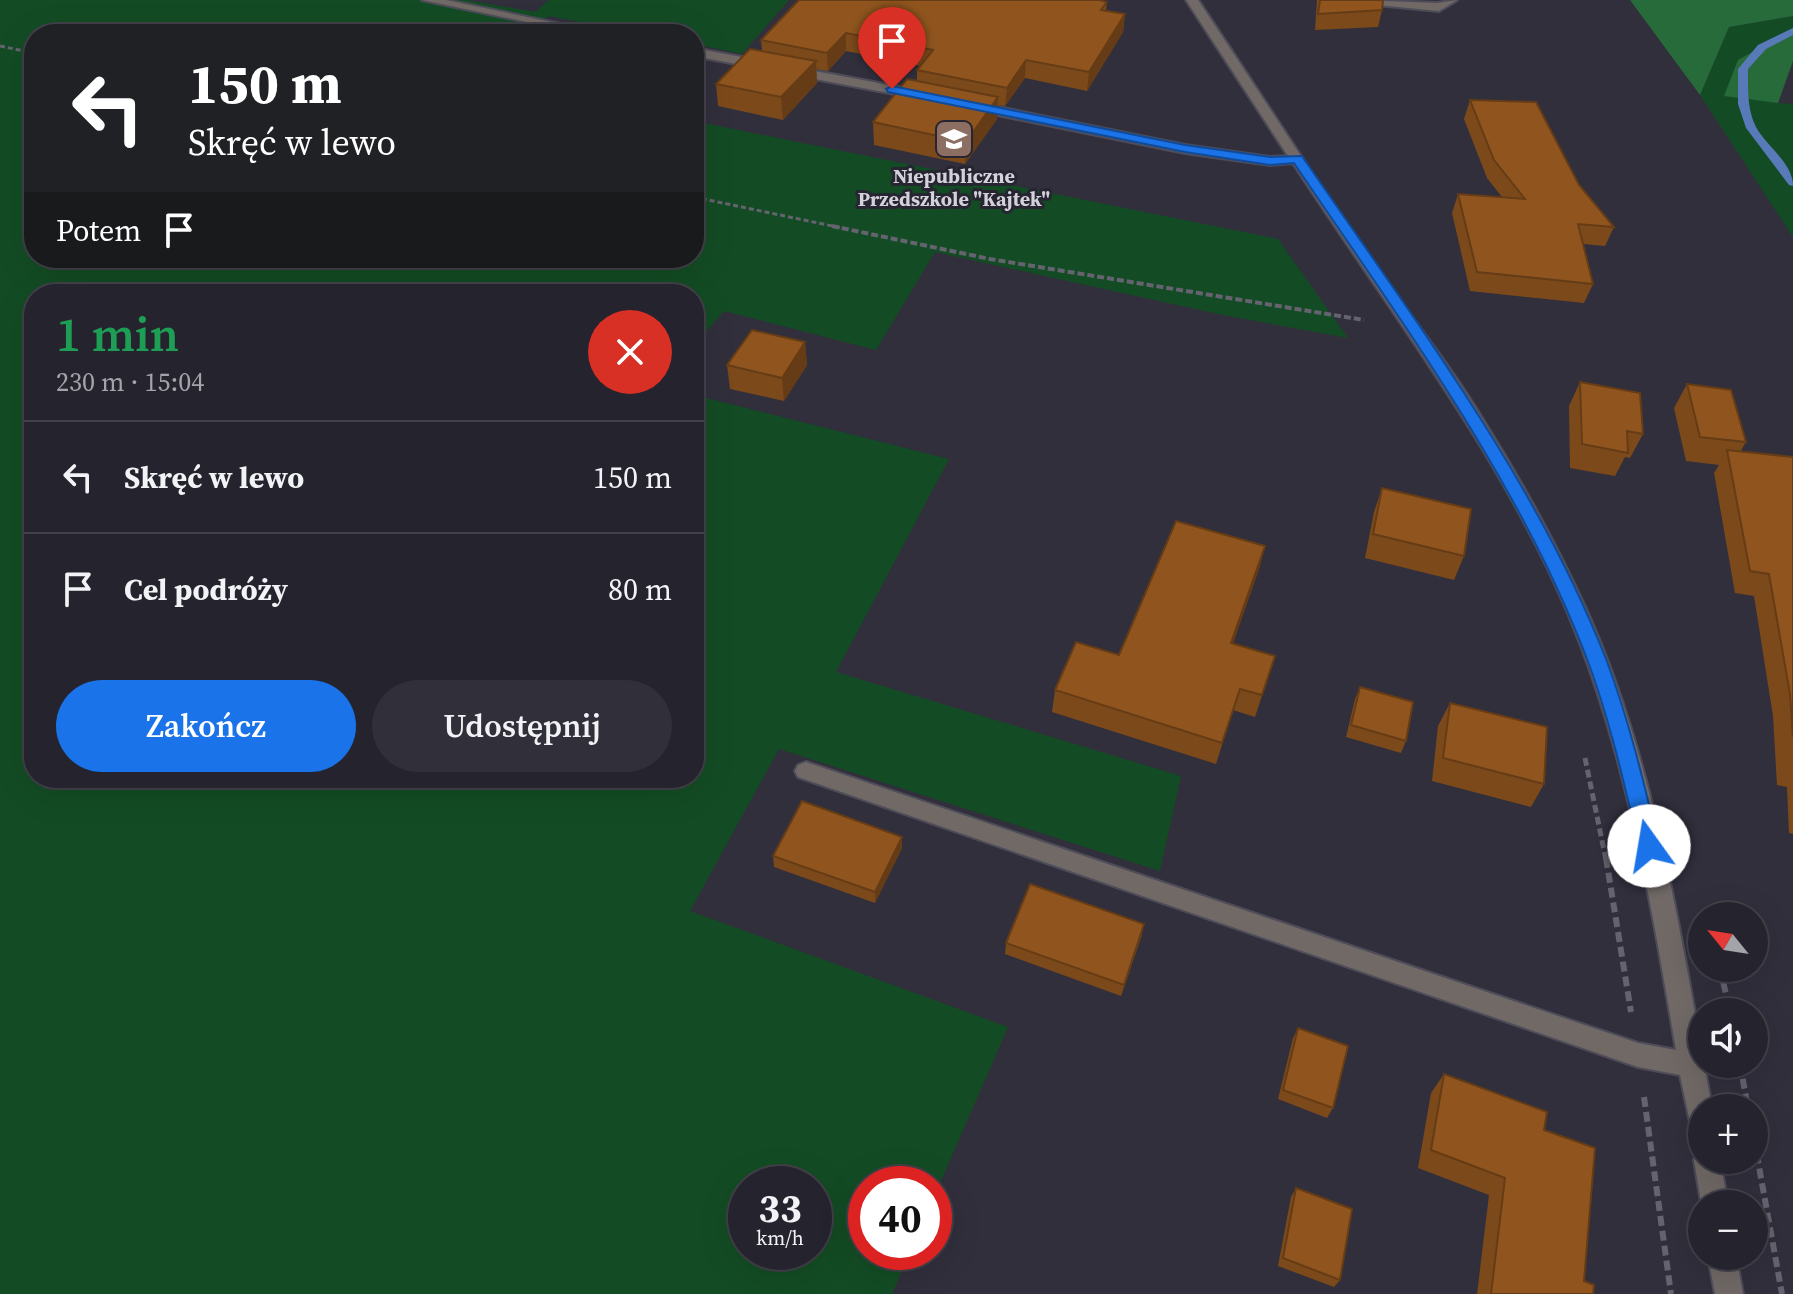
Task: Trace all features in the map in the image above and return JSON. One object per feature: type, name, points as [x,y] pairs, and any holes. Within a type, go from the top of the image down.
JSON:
[{"type":"street","points":[[428,0],[552,24]]},
{"type":"street","points":[[1192,0],[1477,423],[1576,609],[1622,735],[1661,895],[1688,1043]]},
{"type":"street","points":[[1367,0],[1439,7],[1451,0]]},
{"type":"street","points":[[704,54],[936,98]]},
{"type":"street","points":[[966,104],[1185,149],[1270,161],[1297,159]]},
{"type":"street","points":[[806,771],[1638,1055],[1688,1064]]},
{"type":"street","points":[[1725,1270],[1729,1294]]},
{"type":"path","points":[[0,46],[24,51]]},
{"type":"path","points":[[704,199],[990,259],[1409,325]]},
{"type":"path","points":[[1584,755],[1604,848],[1638,1055],[1671,1294]]},
{"type":"path","points":[[1760,1174],[1782,1294]]},
{"type":"green space","points":[[0,0],[466,0],[535,12],[549,0],[789,0],[742,54],[704,46],[704,24],[589,24],[549,16],[539,24],[24,24],[24,268],[704,268],[704,123],[1278,239],[1348,338],[1223,315],[935,252],[876,350],[724,311],[704,334],[704,284],[24,284],[24,788],[704,788],[704,398],[949,459],[836,672],[1181,776],[1160,871],[779,749],[690,911],[1008,1027],[947,1166],[848,1166],[848,1270],[902,1270],[892,1294],[0,1294]]},
{"type":"green space","points":[[1630,0],[1793,0],[1793,16],[1729,27],[1700,95]]},
{"type":"green space","points":[[1793,16],[1793,29],[1738,60],[1778,103],[1793,104],[1793,237],[1700,95],[1729,27]]},
{"type":"green space","points":[[1793,29],[1793,61],[1778,103],[1724,96],[1738,60]]},
{"type":"building","points":[[799,0],[1099,0],[1107,2],[1101,10],[1125,14],[1089,72],[1026,60],[1007,88],[917,70],[933,50],[846,33],[827,53],[761,40]]},
{"type":"building","points":[[1320,0],[1383,0],[1382,10],[1318,14]]},
{"type":"building","points":[[750,49],[816,61],[781,97],[716,84]]},
{"type":"building","points":[[907,79],[998,97],[966,142],[873,122]]},
{"type":"building","points":[[1470,100],[1536,102],[1579,185],[1614,227],[1578,224],[1593,284],[1477,272],[1458,194],[1525,199],[1494,160]]},
{"type":"building","points":[[752,330],[805,342],[782,378],[727,365]]},
{"type":"building","points":[[1580,382],[1640,393],[1643,434],[1627,431],[1628,453],[1582,444]]},
{"type":"building","points":[[1687,384],[1731,390],[1746,442],[1700,437]]},
{"type":"building","points":[[1727,450],[1793,457],[1793,737],[1790,694],[1769,574],[1750,571]]},
{"type":"building","points":[[1382,488],[1471,509],[1464,556],[1373,534]]},
{"type":"building","points":[[1176,521],[1265,546],[1231,643],[1275,656],[1262,695],[1240,689],[1222,743],[1055,690],[1076,642],[1119,655]]},
{"type":"building","points":[[1360,687],[1413,702],[1406,741],[1351,725]]},
{"type":"building","points":[[1450,703],[1547,727],[1544,784],[1443,758]]},
{"type":"building","points":[[802,801],[902,837],[875,892],[773,856]]},
{"type":"building","points":[[1030,884],[1144,924],[1124,985],[1006,943]]},
{"type":"building","points":[[1298,1028],[1348,1046],[1333,1108],[1283,1090]]},
{"type":"building","points":[[1444,1074],[1547,1112],[1544,1130],[1595,1148],[1584,1281],[1594,1285],[1593,1294],[1491,1294],[1505,1178],[1431,1150]]},
{"type":"building","points":[[1296,1188],[1352,1209],[1340,1280],[1283,1258]]},
{"type":"waterway","points":[[1793,31],[1762,47],[1743,69],[1743,104],[1751,128],[1793,183]]},
{"type":"place","name":"Niepubliczne Przedszkole \"Kajtek\"","points":[[954,139]]},
{"type":"route","points":[[892,89],[1185,149],[1270,161],[1297,159],[1477,423],[1550,556],[1597,660],[1622,735],[1649,846]]}]
